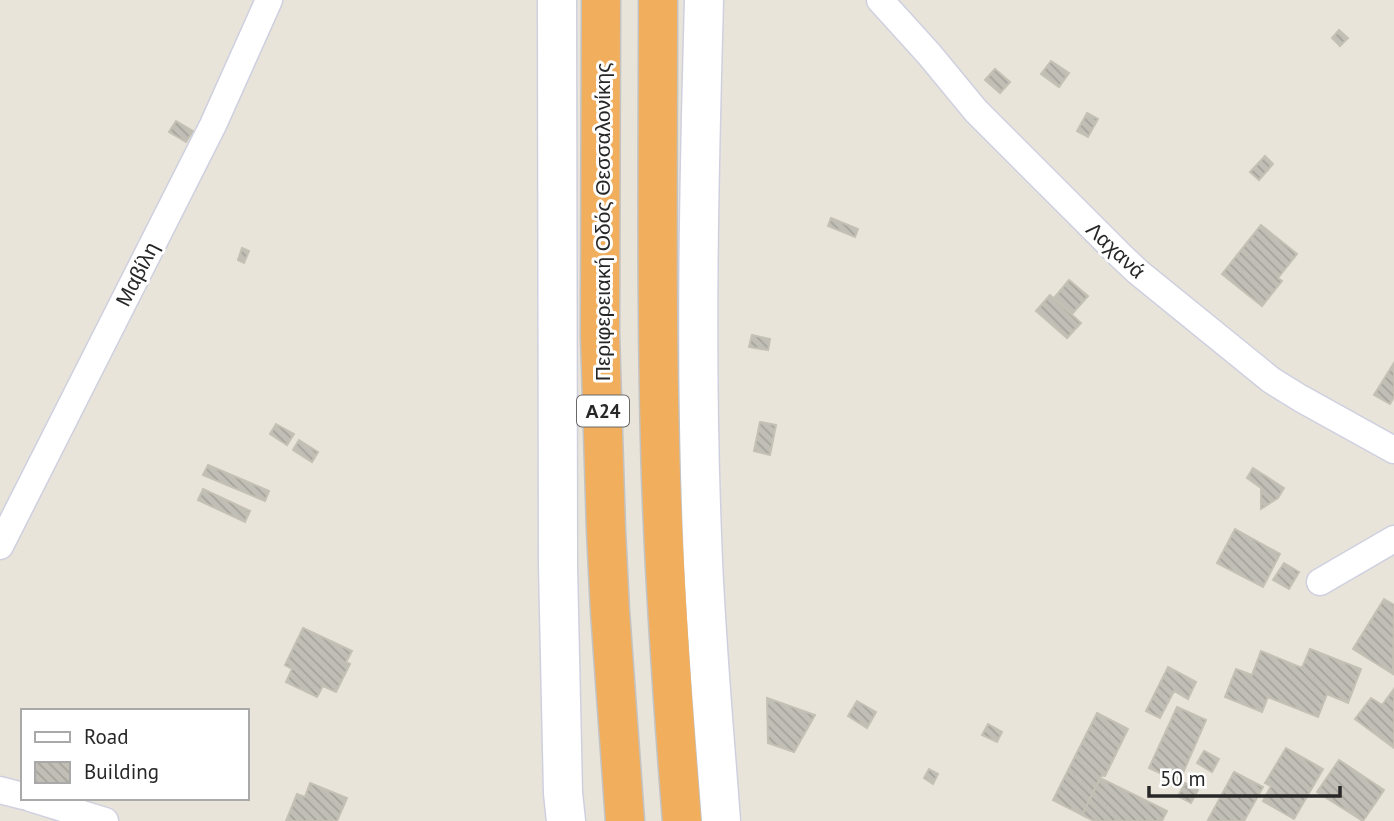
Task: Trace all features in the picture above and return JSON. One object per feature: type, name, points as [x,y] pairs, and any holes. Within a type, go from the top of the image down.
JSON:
[{"type":"highway","name":"Περιφερειακή Οδός Θεσσαλονίκης","points":[[601,0],[600,334],[610,611],[625,821]]},
{"type":"highway","name":"Α24","points":[[658,0],[660,456],[668,630],[682,821]]},
{"type":"street","name":"Μαβίλη","points":[[0,545],[213,125],[269,0]]},
{"type":"street","points":[[556,0],[558,566],[566,821]]},
{"type":"street","points":[[704,0],[700,136],[699,403],[702,550],[721,821]]},
{"type":"street","name":"Λαχανά","points":[[880,0],[976,111],[1138,272],[1271,380],[1394,450]]},
{"type":"street","points":[[1320,582],[1394,539]]},
{"type":"street","points":[[0,790],[21,795]]},
{"type":"street","points":[[37,800],[105,821]]},
{"type":"building","points":[[1339,30],[1348,38],[1340,46],[1332,38]]},
{"type":"building","points":[[1051,61],[1069,73],[1059,87],[1041,74]]},
{"type":"building","points":[[995,69],[1010,82],[1000,93],[985,80]]},
{"type":"building","points":[[1087,113],[1098,119],[1088,137],[1077,131]]},
{"type":"building","points":[[176,121],[193,131],[186,142],[169,132]]},
{"type":"building","points":[[1265,156],[1273,164],[1259,180],[1250,172]]},
{"type":"building","points":[[831,218],[858,229],[855,237],[828,226]]},
{"type":"building","points":[[1261,225],[1297,254],[1278,278],[1282,281],[1262,306],[1222,274]]},
{"type":"building","points":[[242,248],[249,251],[244,263],[238,260]]},
{"type":"building","points":[[1069,280],[1088,296],[1072,314],[1054,298]]},
{"type":"building","points":[[1050,295],[1081,323],[1067,338],[1036,311]]},
{"type":"building","points":[[752,335],[770,339],[768,350],[749,347]]},
{"type":"building","points":[[1394,363],[1394,397],[1390,404],[1374,395]]},
{"type":"building","points":[[760,422],[776,425],[770,455],[754,451]]},
{"type":"building","points":[[276,424],[294,434],[287,445],[270,434]]},
{"type":"building","points":[[299,440],[318,452],[312,462],[293,450]]},
{"type":"building","points":[[208,465],[269,491],[265,501],[203,475]]},
{"type":"building","points":[[1253,468],[1284,488],[1278,498],[1261,509],[1261,488],[1247,478]]},
{"type":"building","points":[[203,489],[250,511],[245,522],[198,500]]},
{"type":"building","points":[[1235,529],[1280,554],[1263,587],[1217,563]]},
{"type":"building","points":[[1284,563],[1299,572],[1289,589],[1273,580]]},
{"type":"building","points":[[1384,599],[1394,605],[1393,674],[1353,649]]},
{"type":"building","points":[[303,628],[352,651],[346,662],[350,664],[336,692],[323,686],[317,697],[286,682],[292,669],[285,665]]},
{"type":"building","points":[[1310,649],[1361,669],[1348,703],[1327,694],[1318,717],[1268,697],[1262,712],[1225,697],[1236,669],[1252,675],[1261,651],[1302,668]]},
{"type":"building","points":[[1168,667],[1196,682],[1188,699],[1174,691],[1160,718],[1146,711]]},
{"type":"building","points":[[1394,689],[1394,748],[1355,719],[1371,698],[1382,705]]},
{"type":"building","points":[[767,698],[815,715],[794,752],[768,743]]},
{"type":"building","points":[[857,701],[876,712],[867,728],[848,716]]},
{"type":"building","points":[[1177,707],[1206,720],[1179,782],[1149,768]]},
{"type":"building","points":[[1097,713],[1128,729],[1082,815],[1053,800]]},
{"type":"building","points":[[988,724],[1002,732],[997,742],[982,735]]},
{"type":"building","points":[[1286,748],[1323,769],[1294,819],[1263,801],[1271,786],[1265,783]]},
{"type":"building","points":[[1204,751],[1219,759],[1212,772],[1197,763]]},
{"type":"building","points":[[1339,760],[1384,790],[1363,821],[1317,792]]},
{"type":"building","points":[[929,769],[938,774],[933,784],[924,778]]},
{"type":"building","points":[[1234,772],[1263,787],[1244,821],[1208,820]]},
{"type":"building","points":[[1100,778],[1167,811],[1162,821],[1094,821],[1082,815]]},
{"type":"building","points":[[310,783],[347,798],[337,821],[286,821],[297,794],[305,797]]},
{"type":"building","points":[[1185,783],[1198,790],[1191,803],[1178,796]]}]
